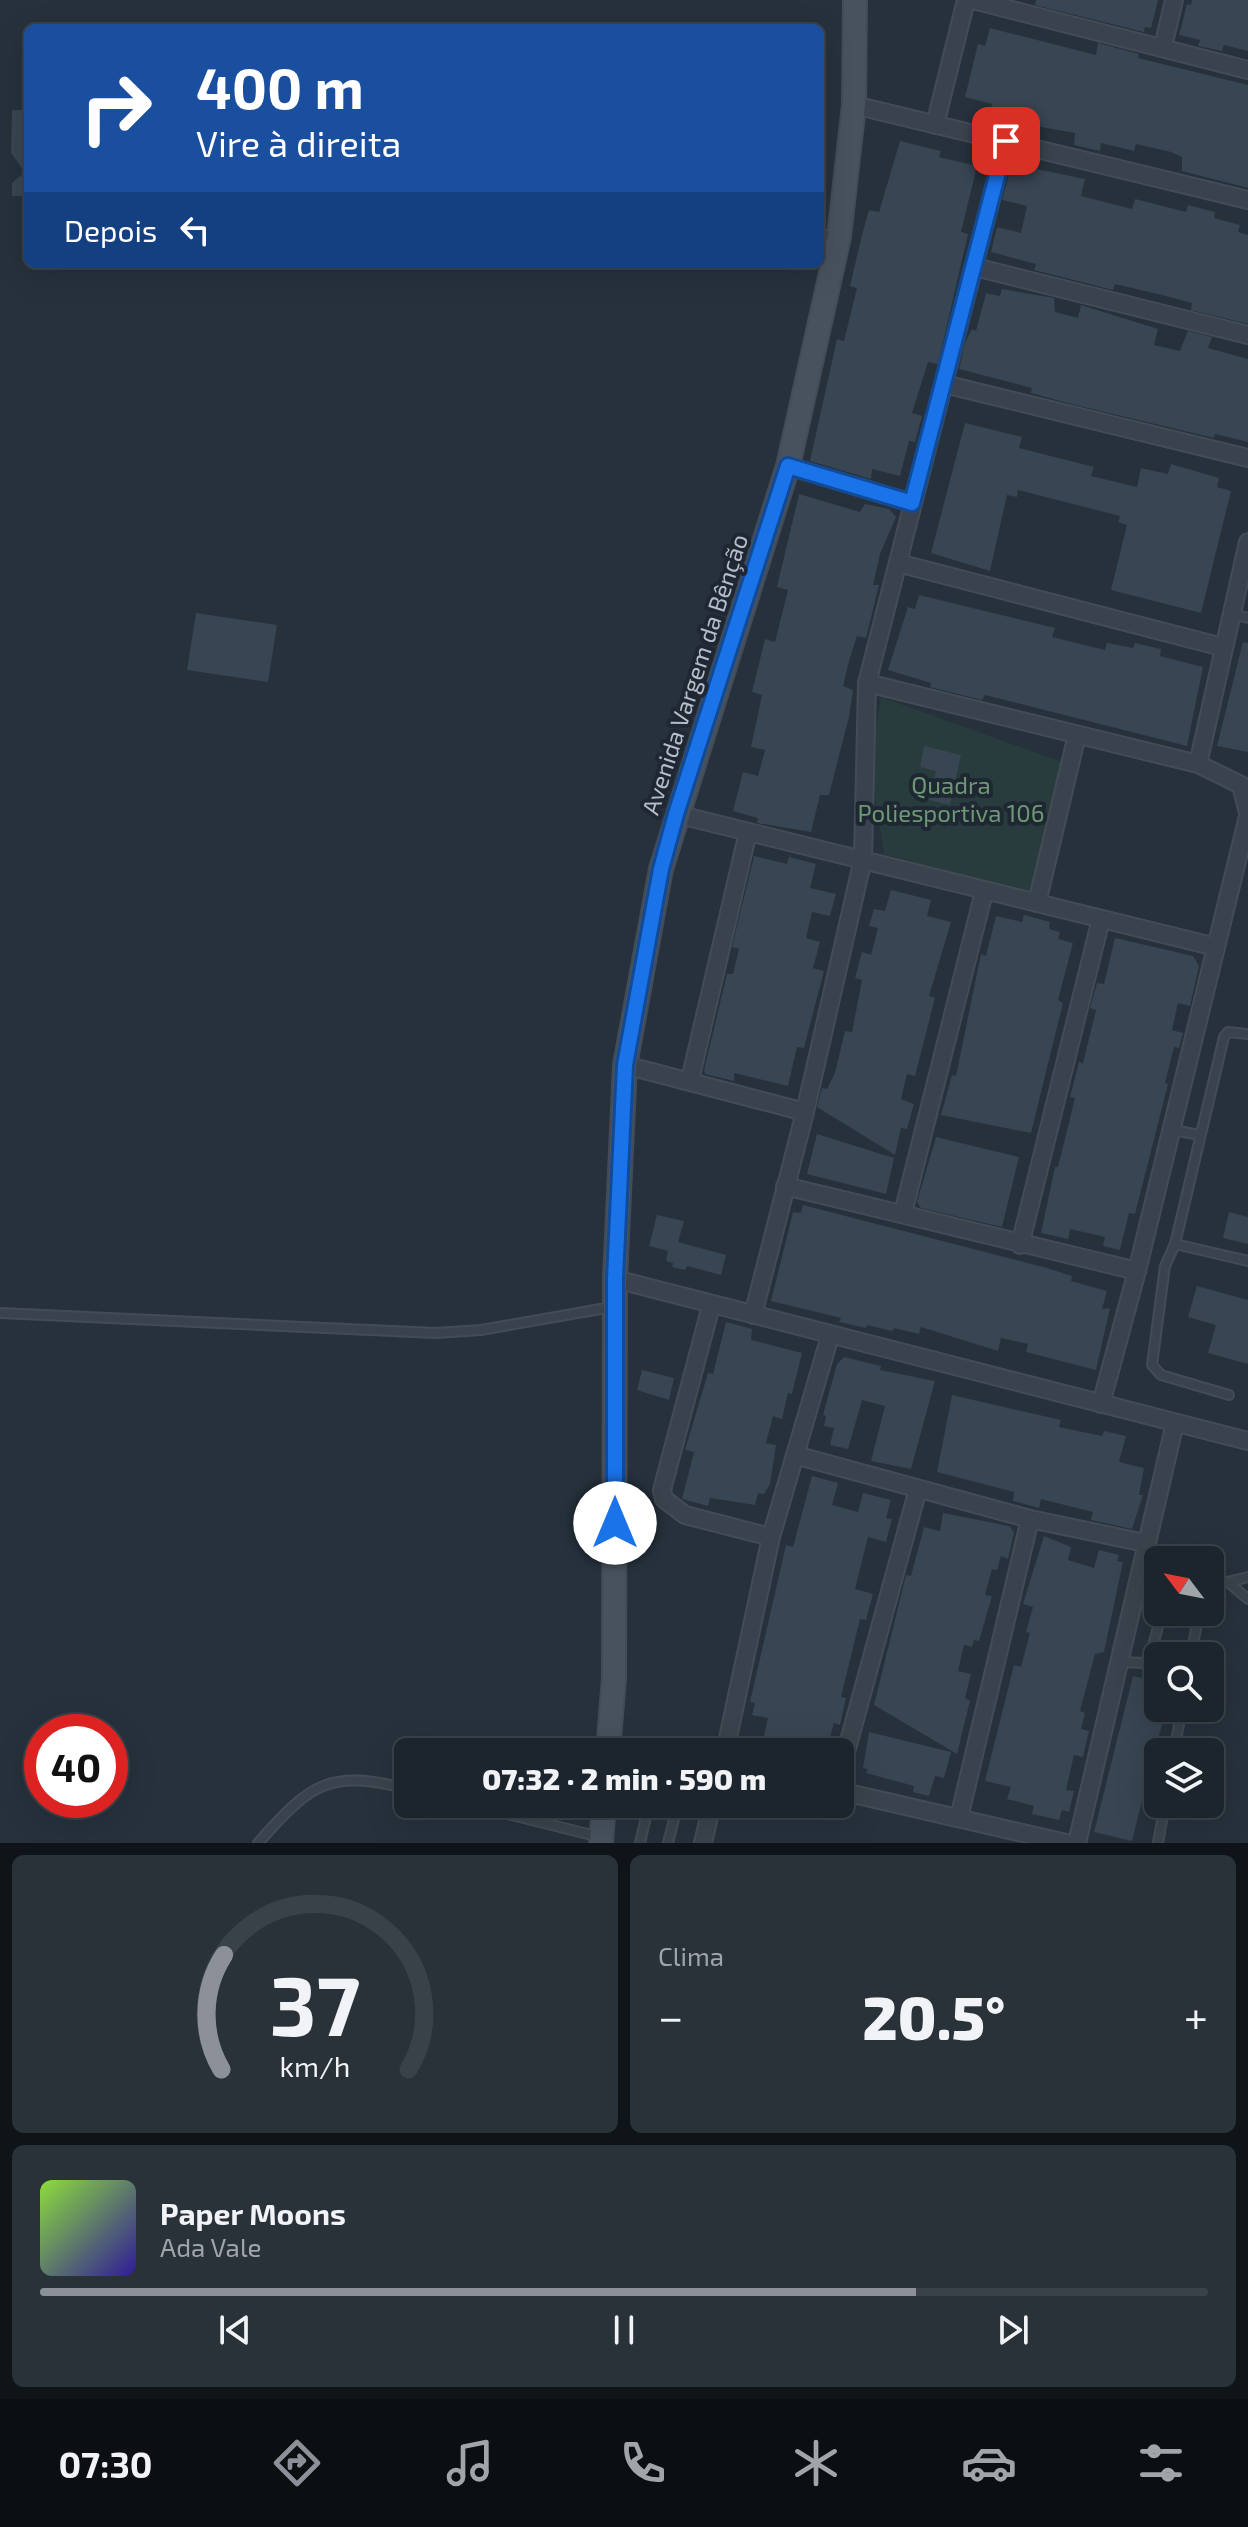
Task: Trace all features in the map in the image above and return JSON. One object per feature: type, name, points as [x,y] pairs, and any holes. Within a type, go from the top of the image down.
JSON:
[{"type":"street","name":"Avenida Vargem da Bênção","points":[[824,264],[854,105],[855,0]]},
{"type":"street","points":[[935,125],[966,0]]},
{"type":"street","points":[[973,0],[1248,70]]},
{"type":"street","points":[[1163,47],[1174,0]]},
{"type":"street","points":[[854,105],[1248,200]]},
{"type":"street","points":[[753,1315],[805,1112],[863,859],[867,683],[1006,141]]},
{"type":"street","points":[[975,267],[1248,335]]},
{"type":"street","name":"Avenida Vargem da Bênção","points":[[609,1738],[614,1678],[615,1279],[625,1065],[661,869],[788,466],[823,268]]},
{"type":"street","points":[[944,384],[1248,458]]},
{"type":"street","points":[[788,466],[912,503]]},
{"type":"street","points":[[1198,764],[1222,647],[1244,576],[1248,546]]},
{"type":"street","points":[[898,563],[1222,647]]},
{"type":"street","points":[[867,683],[1198,764],[1241,785],[1248,814],[1137,1271],[1101,1404]]},
{"type":"street","points":[[1037,903],[1077,735]]},
{"type":"street","points":[[676,814],[1216,947]]},
{"type":"street","points":[[690,1080],[748,832]]},
{"type":"street","points":[[903,1213],[984,892]]},
{"type":"street","points":[[1020,1245],[1101,919]]},
{"type":"street","points":[[625,1065],[805,1112]]},
{"type":"street","points":[[785,1186],[1137,1271]]},
{"type":"street","points":[[615,1279],[1248,1441]]},
{"type":"street","points":[[711,1306],[662,1490],[664,1499],[685,1515],[771,1537]]},
{"type":"street","points":[[728,1738],[771,1537],[830,1336]]},
{"type":"street","points":[[1077,1843],[1175,1423]]},
{"type":"street","points":[[795,1455],[1030,1519],[1145,1543]]},
{"type":"street","points":[[850,1738],[918,1489]]},
{"type":"street","points":[[959,1818],[1030,1519]]},
{"type":"street","points":[[854,1794],[1066,1843]]},
{"type":"street","points":[[601,1840],[603,1818]]},
{"type":"street","points":[[703,1843],[709,1818]]},
{"type":"lane","points":[[1231,614],[1248,618]]},
{"type":"lane","points":[[1229,1395],[1161,1375],[1152,1365],[1165,1266],[1175,1244],[1225,1033],[1248,1034]]},
{"type":"lane","points":[[1172,1130],[1200,1135]]},
{"type":"lane","points":[[1175,1244],[1248,1261]]},
{"type":"lane","points":[[0,1313],[436,1333],[481,1330],[616,1306]]},
{"type":"lane","points":[[1224,1581],[1248,1577]]},
{"type":"lane","points":[[1228,1582],[1248,1599]]},
{"type":"lane","points":[[1118,1662],[1144,1663],[1149,1660],[1158,1626]]},
{"type":"lane","points":[[258,1843],[281,1818],[326,1782],[350,1777],[394,1786]]},
{"type":"lane","points":[[519,1818],[601,1840]]},
{"type":"lane","points":[[640,1843],[646,1818]]},
{"type":"lane","points":[[668,1843],[674,1818]]},
{"type":"lane","points":[[1158,1843],[1162,1818]]},
{"type":"green space","name":"Quadra Poliesportiva 106","points":[[881,697],[1062,762],[1032,894],[884,854],[870,766]]},
{"type":"building","points":[[1036,0],[1158,0],[1151,28],[1145,27],[1144,32],[1035,5]]},
{"type":"building","points":[[1192,0],[1248,0],[1248,51],[1224,45],[1222,51],[1198,46],[1200,40],[1179,35],[1187,4],[1191,5]]},
{"type":"building","points":[[990,28],[1096,55],[1098,43],[1139,54],[1138,58],[1248,85],[1248,188],[1182,171],[1182,157],[1171,152],[1136,144],[1134,151],[1101,143],[1100,151],[1074,145],[1075,133],[1024,124],[1025,120],[990,112],[992,104],[965,97],[978,44],[985,46]]},
{"type":"building","points":[[12,110],[24,110],[24,171],[11,153]]},
{"type":"building","points":[[900,141],[941,151],[939,157],[977,166],[961,232],[968,234],[938,364],[928,362],[912,413],[922,416],[915,442],[909,441],[900,476],[872,469],[871,479],[810,461],[837,339],[844,341],[857,288],[850,286],[869,210],[879,212]]},
{"type":"building","points":[[1022,166],[1085,179],[1081,196],[1132,209],[1135,199],[1186,212],[1188,205],[1215,212],[1214,218],[1240,225],[1238,232],[1248,235],[1248,324],[1191,310],[1192,303],[1166,296],[1115,284],[1113,290],[1034,270],[1036,264],[991,252],[997,227],[1021,233],[1027,206],[1002,200],[1011,167]]},
{"type":"building","points":[[24,173],[24,196],[12,196],[12,183]]},
{"type":"building","points":[[1002,289],[1054,298],[1055,312],[1078,318],[1081,305],[1158,329],[1154,345],[1180,351],[1188,331],[1212,337],[1208,348],[1248,359],[1248,442],[1215,434],[1214,438],[1071,404],[1031,393],[1032,388],[959,369],[965,343],[972,329],[976,331],[986,293],[1000,296]]},
{"type":"building","points":[[965,423],[1022,437],[1019,448],[1094,467],[1091,476],[1137,487],[1141,468],[1168,474],[1171,464],[1219,478],[1217,487],[1231,491],[1201,613],[1111,590],[1127,525],[1118,522],[1120,516],[1018,490],[1017,497],[1007,495],[990,571],[931,553]]},
{"type":"building","points":[[799,494],[860,512],[865,504],[889,509],[896,517],[880,554],[873,585],[879,585],[866,638],[857,636],[849,661],[843,686],[853,690],[849,717],[829,795],[820,795],[811,832],[757,823],[758,818],[733,811],[743,772],[758,776],[765,750],[751,747],[762,695],[752,692],[765,639],[775,642],[788,590],[777,587]]},
{"type":"building","points":[[919,595],[1055,628],[1052,637],[1105,650],[1107,643],[1133,648],[1135,643],[1161,649],[1160,656],[1203,667],[1187,746],[985,695],[982,700],[930,687],[931,683],[888,670],[908,607],[915,609]]},
{"type":"building","points":[[196,613],[277,625],[268,682],[187,670]]},
{"type":"building","points":[[1243,642],[1248,643],[1248,752],[1217,746]]},
{"type":"building","points":[[924,746],[961,755],[950,805],[929,800],[936,771],[920,767]]},
{"type":"building","points":[[754,856],[787,864],[789,857],[816,864],[810,888],[836,894],[830,916],[812,912],[806,938],[820,942],[813,968],[824,971],[804,1048],[797,1047],[788,1086],[734,1073],[734,1081],[705,1074],[704,1070],[727,974],[733,974],[739,949],[732,947]]},
{"type":"building","points":[[891,890],[931,900],[927,916],[951,922],[929,996],[935,998],[915,1076],[907,1074],[901,1099],[914,1104],[907,1129],[901,1128],[895,1155],[817,1107],[822,1088],[827,1089],[835,1073],[845,1031],[852,1032],[862,980],[855,978],[862,952],[871,955],[878,928],[869,926],[874,909],[885,911]]},
{"type":"building","points":[[1024,915],[1050,922],[1049,929],[1060,932],[1058,939],[1073,943],[1058,1000],[1063,1003],[1031,1133],[941,1115],[952,1075],[956,1076],[981,954],[986,956],[996,916],[1022,922]]},
{"type":"building","points":[[1115,938],[1193,956],[1199,966],[1190,1006],[1178,1003],[1172,1030],[1183,1033],[1179,1048],[1174,1047],[1165,1083],[1168,1084],[1135,1214],[1129,1213],[1120,1250],[1103,1246],[1105,1237],[1070,1229],[1068,1239],[1041,1233],[1055,1167],[1058,1167],[1075,1098],[1070,1097],[1079,1062],[1083,1063],[1096,1010],[1090,1008],[1097,983],[1104,984]]},
{"type":"building","points":[[817,1134],[894,1158],[886,1194],[807,1174]]},
{"type":"building","points":[[936,1137],[1019,1157],[1002,1227],[921,1208],[917,1202]]},
{"type":"building","points":[[803,1205],[1047,1268],[1072,1276],[1071,1281],[1107,1291],[1102,1309],[1110,1308],[1096,1370],[1026,1352],[1028,1344],[1001,1338],[998,1351],[921,1327],[919,1334],[894,1328],[892,1331],[867,1325],[866,1328],[839,1322],[841,1318],[771,1301],[793,1212],[801,1213]]},
{"type":"building","points":[[1229,1212],[1248,1217],[1248,1244],[1223,1238]]},
{"type":"building","points":[[657,1215],[684,1221],[678,1242],[726,1255],[721,1275],[687,1266],[685,1270],[672,1267],[673,1263],[666,1261],[668,1251],[649,1246]]},
{"type":"building","points":[[1197,1286],[1248,1300],[1248,1364],[1208,1353],[1216,1325],[1188,1317]]},
{"type":"building","points":[[726,1322],[752,1329],[751,1340],[802,1353],[782,1419],[773,1416],[766,1443],[776,1445],[770,1484],[764,1494],[758,1493],[755,1505],[710,1498],[708,1506],[682,1499],[694,1452],[685,1450],[708,1373],[713,1374]]},
{"type":"building","points":[[844,1357],[881,1366],[880,1370],[935,1381],[911,1469],[871,1461],[885,1406],[862,1400],[848,1449],[830,1445],[834,1428],[824,1426],[826,1416],[823,1415],[837,1364]]},
{"type":"building","points":[[642,1370],[674,1378],[669,1400],[637,1390]]},
{"type":"building","points":[[952,1395],[1061,1420],[1059,1427],[1102,1436],[1104,1431],[1126,1436],[1119,1462],[1144,1468],[1139,1495],[1143,1495],[1132,1529],[1091,1520],[1093,1512],[1041,1499],[1039,1508],[1013,1501],[1014,1492],[937,1472]]},
{"type":"building","points":[[812,1476],[838,1483],[832,1505],[858,1512],[863,1493],[891,1500],[886,1518],[892,1519],[886,1542],[868,1537],[855,1589],[873,1594],[866,1620],[860,1619],[841,1697],[846,1698],[840,1725],[834,1723],[830,1738],[763,1738],[768,1718],[752,1715],[755,1703],[750,1702],[786,1545],[793,1547]]},
{"type":"building","points":[[943,1513],[1009,1526],[1014,1532],[1008,1559],[1001,1556],[997,1570],[992,1569],[985,1595],[992,1596],[979,1641],[974,1640],[972,1647],[964,1645],[958,1671],[971,1674],[965,1698],[970,1701],[957,1754],[874,1705],[906,1575],[911,1576],[924,1527],[940,1531]]},
{"type":"building","points":[[1044,1536],[1071,1547],[1068,1560],[1094,1568],[1099,1550],[1119,1555],[1117,1561],[1123,1562],[1104,1652],[1095,1654],[1080,1711],[1085,1713],[1081,1729],[1089,1731],[1083,1757],[1074,1755],[1066,1790],[1074,1791],[1069,1812],[1062,1810],[1059,1820],[1032,1814],[1034,1806],[1007,1799],[1011,1787],[985,1781],[1014,1665],[1021,1667],[1030,1633],[1026,1632],[1033,1607],[1023,1604]]},
{"type":"building","points":[[1133,1676],[1144,1679],[1144,1722],[1162,1722],[1158,1738],[1144,1738],[1144,1793],[1132,1841],[1094,1832]]},
{"type":"building","points":[[869,1732],[951,1752],[944,1778],[935,1776],[929,1796],[913,1792],[914,1786],[866,1773],[868,1769],[863,1768]]},
{"type":"route","points":[[615,1523],[615,1279],[625,1065],[661,869],[676,814],[788,466],[912,503],[1006,141]]}]
